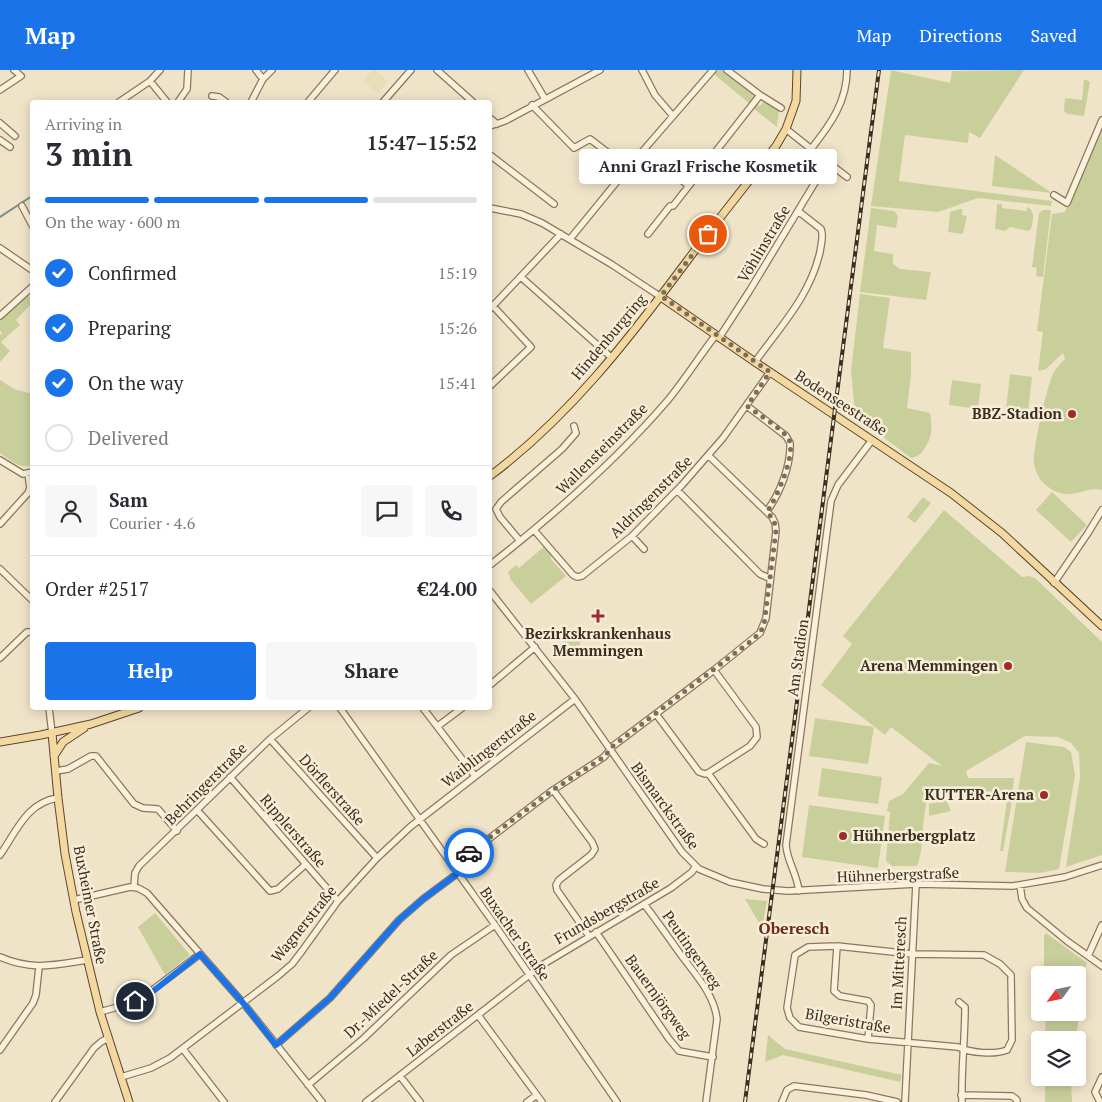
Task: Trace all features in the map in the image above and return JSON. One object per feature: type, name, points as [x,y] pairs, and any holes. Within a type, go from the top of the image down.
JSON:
[{"type":"main road","name":"Hindenburgring","points":[[492,474],[563,411],[612,358],[776,146],[786,129],[796,101],[797,70]]},
{"type":"main road","name":"Bodenseestraße","points":[[661,296],[717,337],[928,476],[973,509],[1002,533],[1102,626]]},
{"type":"main road","points":[[0,742],[91,724],[133,710]]},
{"type":"main road","points":[[54,756],[63,742],[72,734],[91,724]]},
{"type":"main road","name":"Buxheimer Straße","points":[[52,732],[65,854],[74,900],[100,1012],[129,1102]]},
{"type":"street","points":[[0,90],[21,76],[14,70]]},
{"type":"street","points":[[121,100],[150,81],[160,70]]},
{"type":"street","points":[[179,100],[187,89],[188,70]]},
{"type":"street","points":[[256,70],[263,79]]},
{"type":"street","points":[[251,100],[263,79],[272,70]]},
{"type":"street","points":[[310,100],[336,70]]},
{"type":"street","points":[[385,100],[411,70]]},
{"type":"street","points":[[437,70],[471,100]]},
{"type":"street","points":[[528,70],[545,99]]},
{"type":"street","points":[[492,125],[600,70]]},
{"type":"street","points":[[642,70],[655,95],[673,116]]},
{"type":"street","points":[[570,239],[643,150],[714,70]]},
{"type":"street","points":[[727,70],[781,108]]},
{"type":"street","points":[[811,149],[838,112],[847,70]]},
{"type":"street","points":[[150,81],[165,100]]},
{"type":"street","points":[[648,234],[670,206],[673,206],[760,95]]},
{"type":"street","points":[[212,96],[223,100]]},
{"type":"street","points":[[532,105],[574,148],[590,138],[628,168]]},
{"type":"street","points":[[492,120],[497,124]]},
{"type":"street","points":[[1054,195],[1067,203],[1102,120]]},
{"type":"street","points":[[0,123],[14,136]]},
{"type":"street","points":[[786,129],[847,177]]},
{"type":"street","points":[[0,140],[10,147]]},
{"type":"street","points":[[643,150],[688,185]]},
{"type":"street","points":[[492,157],[554,204]]},
{"type":"street","name":"Vöhlinstraße","points":[[717,337],[750,290],[798,212],[823,171],[825,160]]},
{"type":"street","points":[[22,206],[30,221]]},
{"type":"street","name":"Bodenseestraße","points":[[492,208],[525,215],[570,239],[661,296]]},
{"type":"street","points":[[755,362],[802,298],[818,258],[822,239],[821,229],[798,212]]},
{"type":"street","points":[[492,306],[522,277],[561,234]]},
{"type":"street","points":[[0,248],[30,270]]},
{"type":"street","points":[[522,277],[612,358]]},
{"type":"street","points":[[0,316],[30,289]]},
{"type":"street","points":[[492,308],[531,347],[492,384]]},
{"type":"street","name":"Wallensteinstraße","points":[[492,563],[585,486],[649,420],[717,337]]},
{"type":"street","name":"Aldringenstraße","points":[[534,530],[572,575],[582,576],[632,536],[709,456],[770,372]]},
{"type":"street","points":[[747,406],[786,436],[790,442],[781,486],[767,512]]},
{"type":"street","points":[[520,541],[500,517],[496,509],[501,502],[562,449],[576,433],[574,426]]},
{"type":"street","name":"Am Stadion","points":[[799,891],[797,878],[788,858],[786,845],[831,502],[838,485],[872,440]]},
{"type":"street","points":[[453,866],[553,790],[604,757],[610,750],[760,633],[766,618],[776,526],[774,520],[767,512],[709,456]]},
{"type":"street","points":[[0,460],[23,474],[30,473],[28,493],[0,524]]},
{"type":"street","points":[[677,490],[760,574],[770,578]]},
{"type":"street","points":[[1054,583],[1102,510]]},
{"type":"street","points":[[632,536],[644,549]]},
{"type":"street","points":[[0,569],[30,598]]},
{"type":"street","name":"Bismarckstraße","points":[[492,593],[575,700],[671,837],[695,867]]},
{"type":"street","points":[[0,658],[27,632],[30,632]]},
{"type":"street","points":[[492,683],[535,647]]},
{"type":"street","points":[[656,714],[699,772],[708,773],[750,746],[756,740],[758,733],[753,722],[714,670]]},
{"type":"street","name":"Waiblingerstraße","points":[[418,819],[575,700]]},
{"type":"street","points":[[49,710],[52,732]]},
{"type":"street","name":"Behringerstraße","points":[[134,887],[137,869],[270,739],[306,710]]},
{"type":"street","name":"Buxacher Straße","points":[[341,710],[495,925],[616,1102]]},
{"type":"street","points":[[425,710],[475,776]]},
{"type":"street","points":[[438,726],[459,710]]},
{"type":"street","name":"Dörflerstraße","points":[[270,739],[377,858]]},
{"type":"street","points":[[56,771],[68,769],[92,756],[96,756],[134,804],[142,808],[158,809],[177,830]]},
{"type":"street","points":[[708,773],[756,839],[764,844]]},
{"type":"street","name":"Ripplerstraße","points":[[230,778],[338,901]]},
{"type":"street","points":[[553,790],[592,842],[595,849],[591,855],[556,884],[557,890],[589,936]]},
{"type":"street","points":[[0,855],[30,811],[43,802],[58,798]]},
{"type":"street","points":[[197,810],[270,891],[277,890],[306,864]]},
{"type":"street","name":"Wagnerstraße","points":[[121,1077],[158,1065],[183,1049],[244,1004],[292,964],[338,901],[377,858],[418,819]]},
{"type":"street","name":"Hühnerbergstraße","points":[[695,867],[711,875],[744,886],[780,891],[799,891],[916,884],[1020,885],[1065,877],[1102,864]]},
{"type":"street","name":"Frundsbergstraße","points":[[528,975],[555,956],[680,882],[695,867]]},
{"type":"street","points":[[276,1045],[330,998],[399,920],[458,873]]},
{"type":"street","name":"Im Mitteresch","points":[[905,1102],[916,884]]},
{"type":"street","points":[[1020,885],[1022,900],[1027,908],[1068,942],[1102,966]]},
{"type":"street","points":[[74,900],[134,887],[142,889],[147,893],[244,1004],[322,1102]]},
{"type":"street","name":"Peutingerweg","points":[[644,904],[711,998],[716,1009],[717,1019],[713,1057],[706,1102]]},
{"type":"street","name":"Dr.-Miedel-Straße","points":[[308,1085],[363,1039],[451,955],[495,925]]},
{"type":"street","points":[[1088,956],[1102,925]]},
{"type":"street","name":"Bauernjörgweg","points":[[596,932],[679,1051],[713,1057]]},
{"type":"street","points":[[837,946],[834,991],[840,996],[868,1001],[870,1005],[868,1039]]},
{"type":"street","name":"Bilgeristraße","points":[[837,946],[912,954],[984,955],[1000,964],[1011,975],[1012,1040],[1007,1050],[1000,1052],[967,1050],[958,1046],[868,1039],[799,1028],[790,1018],[787,1008],[795,955],[808,947],[837,946]]},
{"type":"street","points":[[100,1012],[128,1004],[147,995],[200,954]]},
{"type":"street","points":[[0,957],[11,962],[39,967],[87,960]]},
{"type":"street","points":[[0,1050],[33,1002],[36,995],[39,967]]},
{"type":"street","name":"Laberstraße","points":[[366,1102],[528,975]]},
{"type":"street","points":[[959,1002],[965,1007],[962,1102]]},
{"type":"street","points":[[478,1015],[542,1102]]},
{"type":"street","points":[[55,1102],[97,1045],[108,1038]]},
{"type":"street","points":[[183,1049],[224,1102]]},
{"type":"street","points":[[400,1076],[420,1102]]},
{"type":"street","points":[[1100,1102],[1095,1092],[1102,1077]]},
{"type":"street","points":[[782,1102],[787,1090],[794,1086],[866,1095],[897,1102]]},
{"type":"street","points":[[527,1102],[537,1095]]},
{"type":"street","points":[[961,1095],[1012,1096],[1017,1102]]},
{"type":"shaded area","points":[[372,70],[375,70],[388,81],[378,94],[363,81]]},
{"type":"green space","points":[[718,70],[723,70],[755,96],[750,104],[714,74]]},
{"type":"green space","points":[[891,70],[950,83],[952,71],[1024,70],[980,138],[969,132],[968,143],[905,135],[899,181],[1052,201],[1051,206],[978,198],[938,212],[871,206]]},
{"type":"green space","points":[[1084,79],[1090,82],[1084,116],[1067,114],[1064,111],[1065,98],[1082,100]]},
{"type":"green space","points":[[765,100],[779,109],[777,127],[753,108],[757,104],[760,106]]},
{"type":"green space","points":[[1102,121],[1102,490],[1095,489],[1066,494],[1059,493],[1044,484],[1034,464],[1047,391],[1054,372],[1065,359],[1063,353],[1046,369],[1038,371],[1043,332],[1037,331],[1052,214],[1065,212]]},
{"type":"green space","points":[[995,155],[1052,193],[992,186]]},
{"type":"green space","points":[[997,204],[1002,204],[1002,208],[1027,211],[1027,207],[1030,209],[1033,216],[1031,229],[1028,231],[1010,227],[1005,231],[995,229]]},
{"type":"green space","points":[[871,208],[894,211],[898,217],[896,228],[877,225],[874,251],[893,254],[893,264],[900,269],[931,272],[926,300],[860,292]]},
{"type":"green space","points":[[962,209],[962,215],[967,216],[963,234],[948,232],[950,212]]},
{"type":"green space","points":[[1043,210],[1051,210],[1043,277],[1036,276],[1037,268],[1032,267],[1039,213]]},
{"type":"green space","points":[[27,294],[30,298],[30,305],[16,320],[20,325],[1,342],[10,351],[0,362],[0,335],[2,333],[0,330],[0,319]]},
{"type":"green space","points":[[860,294],[890,298],[883,348],[911,352],[911,374],[907,408],[930,413],[931,426],[928,442],[918,456],[911,458],[863,422],[855,412],[851,371]]},
{"type":"green space","points":[[1010,374],[1032,377],[1028,413],[1006,410]]},
{"type":"green space","points":[[0,380],[14,389],[30,393],[30,466],[19,465],[0,453]]},
{"type":"green space","points":[[952,380],[981,384],[978,409],[949,405]]},
{"type":"green space","points":[[1052,492],[1087,525],[1071,542],[1036,510]]},
{"type":"green space","points":[[923,497],[931,503],[915,523],[907,517]]},
{"type":"green space","points":[[944,510],[1022,577],[1029,576],[1035,578],[1102,642],[1102,855],[1066,867],[1080,777],[1079,753],[1071,743],[1058,737],[1025,736],[966,771],[968,778],[1014,778],[1003,851],[1000,851],[1008,793],[984,791],[941,797],[927,801],[921,850],[917,866],[892,866],[886,861],[890,812],[887,811],[889,801],[903,794],[929,763],[942,766],[891,727],[885,735],[821,685],[852,644],[843,636]]},
{"type":"green space","points":[[546,545],[554,554],[550,558],[566,576],[531,604],[511,580],[508,572],[516,565],[519,568]]},
{"type":"green space","points":[[567,626],[572,635],[581,641],[579,647],[565,653],[563,648],[565,646],[557,634]]},
{"type":"green space","points":[[815,718],[874,727],[868,764],[809,756]]},
{"type":"green space","name":"KUTTER-Arena","points":[[1026,742],[1064,747],[1071,752],[1075,775],[1059,869],[1040,873],[1005,872]]},
{"type":"green space","points":[[822,768],[882,777],[878,804],[818,796]]},
{"type":"green space","points":[[946,799],[951,811],[929,816],[929,804]]},
{"type":"green space","name":"Hühnerbergplatz","points":[[809,805],[885,816],[878,868],[802,857]]},
{"type":"green space","points":[[745,899],[767,901],[762,928]]},
{"type":"green space","points":[[155,913],[190,955],[165,975],[138,927]]},
{"type":"green space","points":[[1046,933],[1087,963],[1086,966],[1044,966],[1044,936]]},
{"type":"green space","points":[[1045,1021],[1078,1021],[1077,1031],[1046,1031]]},
{"type":"green space","points":[[768,1035],[785,1049],[902,1075],[900,1082],[783,1055],[765,1062]]},
{"type":"green space","points":[[1045,1086],[1071,1086],[1072,1102],[1045,1102]]},
{"type":"waterway","points":[[0,217],[30,197]]},
{"type":"railway","points":[[745,1102],[879,70]]},
{"type":"way so far","points":[[469,853],[553,790],[604,757],[613,746],[751,641],[760,633],[764,625],[776,531],[774,520],[767,512],[781,486],[791,445],[786,436],[747,406],[770,372],[715,336],[661,296],[708,234]]},
{"type":"place","name":"Anni Grazl Frische Kosmetik","points":[[708,234]]},
{"type":"place","name":"BBZ-Stadion","points":[[1072,414]]},
{"type":"place","name":"Bezirkskrankenhaus Memmingen","points":[[598,616]]},
{"type":"place","name":"Arena Memmingen","points":[[1008,666]]},
{"type":"place","name":"KUTTER-Arena","points":[[1044,795]]},
{"type":"place","name":"Hühnerbergplatz","points":[[843,836]]},
{"type":"district","name":"Oberesch","points":[[794,928]]},
{"type":"route","points":[[135,1001],[152,992],[200,954],[244,1004],[276,1045],[330,998],[399,920],[458,873],[453,866],[469,853]]}]
